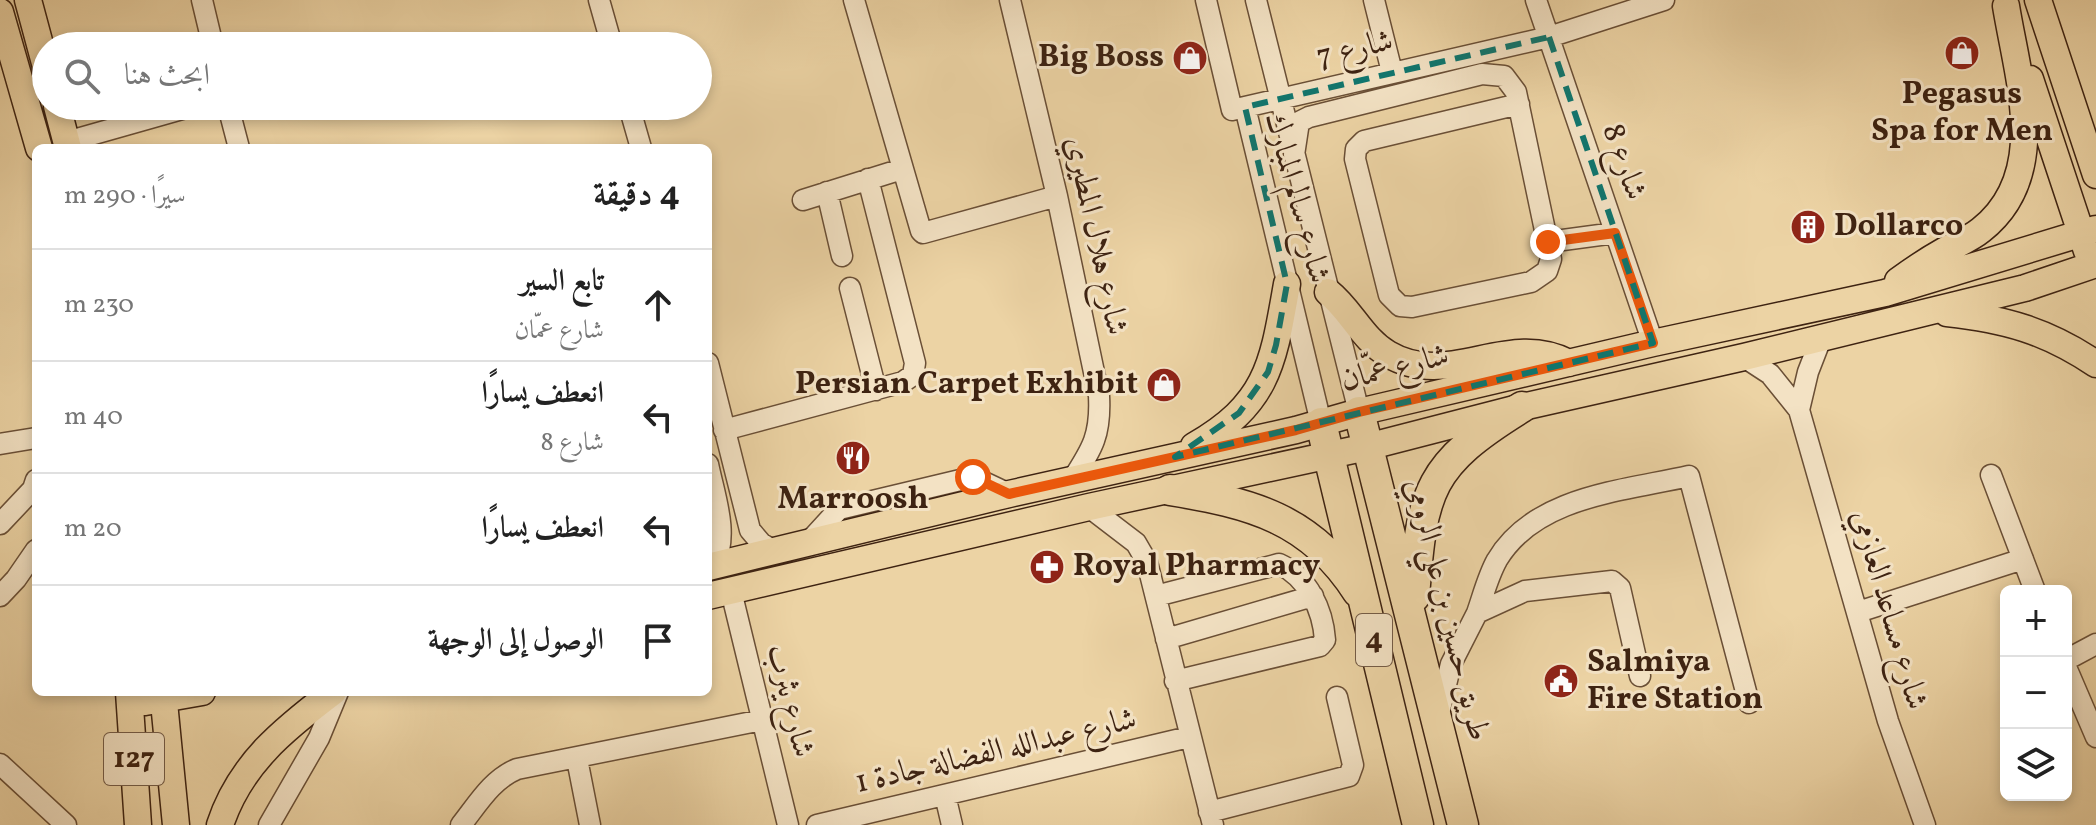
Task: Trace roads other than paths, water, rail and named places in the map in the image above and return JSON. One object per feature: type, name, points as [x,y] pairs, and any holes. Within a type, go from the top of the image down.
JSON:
[{"type":"highway","points":[[1412,623],[1417,541],[1423,511],[1435,484],[1451,460],[1471,440],[1522,407]]},
{"type":"highway","name":"طريق حسين بن علي الرومي","points":[[1359,412],[1463,825]]},
{"type":"highway","name":"4","points":[[1321,423],[1416,815]]},
{"type":"highway","points":[[1170,490],[1243,503],[1286,523],[1333,559],[1365,603]]},
{"type":"highway","points":[[1416,815],[1455,794]]},
{"type":"main road","points":[[28,0],[37,32]]},
{"type":"main road","points":[[2038,0],[2096,175]]},
{"type":"main road","points":[[720,593],[1089,507],[1367,447],[2095,269],[2088,232],[2005,3]]},
{"type":"main road","points":[[1885,293],[1923,263],[1980,231],[2003,208],[2019,178],[2025,129],[2005,3]]},
{"type":"main road","points":[[0,12],[38,144]]},
{"type":"main road","points":[[2071,95],[2096,122]]},
{"type":"main road","points":[[61,120],[67,144]]},
{"type":"main road","name":"شارع عمّان","points":[[712,566],[1653,343],[1885,293],[2088,232]]},
{"type":"main road","points":[[1175,457],[1230,422],[1258,389],[1268,372],[1276,345],[1285,272]]},
{"type":"main road","points":[[1328,292],[1346,308],[1374,344],[1405,362],[1440,367],[1532,351],[1558,356],[1569,363]]},
{"type":"main road","points":[[1924,311],[2005,321],[2052,338],[2096,364]]},
{"type":"main road","points":[[130,698],[152,696]]},
{"type":"main road","name":"127","points":[[163,696],[176,825]]},
{"type":"main road","points":[[220,825],[238,783],[256,758],[277,736],[331,696]]},
{"type":"main road","name":"127","points":[[130,698],[138,825]]},
{"type":"street","points":[[202,0],[210,32]]},
{"type":"street","points":[[599,0],[608,32]]},
{"type":"street","points":[[854,0],[923,233],[1057,196]]},
{"type":"street","name":"شارع هلال المطيري","points":[[1010,0],[1057,196],[1099,396],[1100,421],[1091,451],[1072,480]]},
{"type":"street","name":"شارع سالم المبارك","points":[[1206,0],[1232,110],[1245,107],[1321,423]]},
{"type":"street","name":"شارع سالم المبارك","points":[[1256,0],[1359,412]]},
{"type":"street","points":[[1374,0],[1392,72]]},
{"type":"street","name":"شارع 8","points":[[1536,0],[1653,343]]},
{"type":"street","name":"شارع 7","points":[[1245,107],[1549,37],[1664,0]]},
{"type":"street","points":[[1294,155],[1299,122],[1309,117],[1482,74],[1504,76],[1516,92],[1519,104],[1548,242],[1551,259],[1547,271],[1531,282],[1412,307],[1400,306],[1389,295],[1355,159],[1356,149],[1364,141],[1519,104]]},
{"type":"street","points":[[70,144],[148,120]]},
{"type":"street","points":[[232,120],[238,144]]},
{"type":"street","points":[[633,120],[640,144]]},
{"type":"street","points":[[803,200],[902,169]]},
{"type":"street","points":[[724,430],[909,380],[916,369],[868,179]]},
{"type":"street","points":[[827,192],[842,256]]},
{"type":"street","points":[[1548,242],[1615,233]]},
{"type":"street","points":[[1285,272],[1305,270],[1313,265],[1317,248]]},
{"type":"street","points":[[850,288],[876,390]]},
{"type":"street","name":"شارع مساعد العازمي","points":[[1799,410],[1808,372],[1822,336]]},
{"type":"street","name":"شارع مساعد العازمي","points":[[1744,357],[1770,374],[1799,410],[1888,721],[1925,825]]},
{"type":"street","points":[[712,380],[750,530],[761,543],[776,552]]},
{"type":"street","points":[[0,444],[32,439]]},
{"type":"street","points":[[1991,475],[2033,585]]},
{"type":"street","points":[[1437,721],[1451,664],[1477,613],[1497,560],[1526,526],[1562,505],[1689,476],[1749,703]]},
{"type":"street","points":[[712,484],[722,535],[721,552],[712,565]]},
{"type":"street","points":[[0,524],[32,490]]},
{"type":"street","points":[[1089,507],[1136,543],[1147,562],[1211,818],[1349,776],[1353,765],[1337,697]]},
{"type":"street","points":[[0,596],[32,556]]},
{"type":"street","points":[[1858,612],[2023,559]]},
{"type":"street","points":[[1156,596],[1279,564],[1313,596],[1324,620],[1325,640],[1320,646],[1175,681]]},
{"type":"street","points":[[1477,613],[1525,591],[1612,581],[1620,588],[1640,676]]},
{"type":"street","name":"شارع يثرب","points":[[720,593],[762,720],[788,825]]},
{"type":"street","points":[[1166,639],[1313,596]]},
{"type":"street","points":[[2072,657],[2096,644]]},
{"type":"street","points":[[2072,681],[2096,737]]},
{"type":"street","points":[[269,825],[319,738],[335,696]]},
{"type":"street","points":[[461,825],[504,774],[517,769],[762,720]]},
{"type":"street","name":"شارع عبدالله الفضالة جادة 1","points":[[817,825],[1189,737]]},
{"type":"street","points":[[577,759],[590,825]]},
{"type":"street","points":[[0,764],[66,825]]},
{"type":"street","points":[[945,795],[952,825]]},
{"type":"place","name":"Pegasus Spa for Men","points":[[1962,53]]},
{"type":"place","name":"Big Boss","points":[[1190,58]]},
{"type":"place","name":"Dollarco","points":[[1808,227]]},
{"type":"place","name":"Persian Carpet Exhibit","points":[[1164,385]]},
{"type":"place","name":"Marroosh","points":[[853,458]]},
{"type":"place","name":"Royal Pharmacy","points":[[1047,567]]},
{"type":"place","name":"Salmiya Fire Station","points":[[1561,681]]}]
